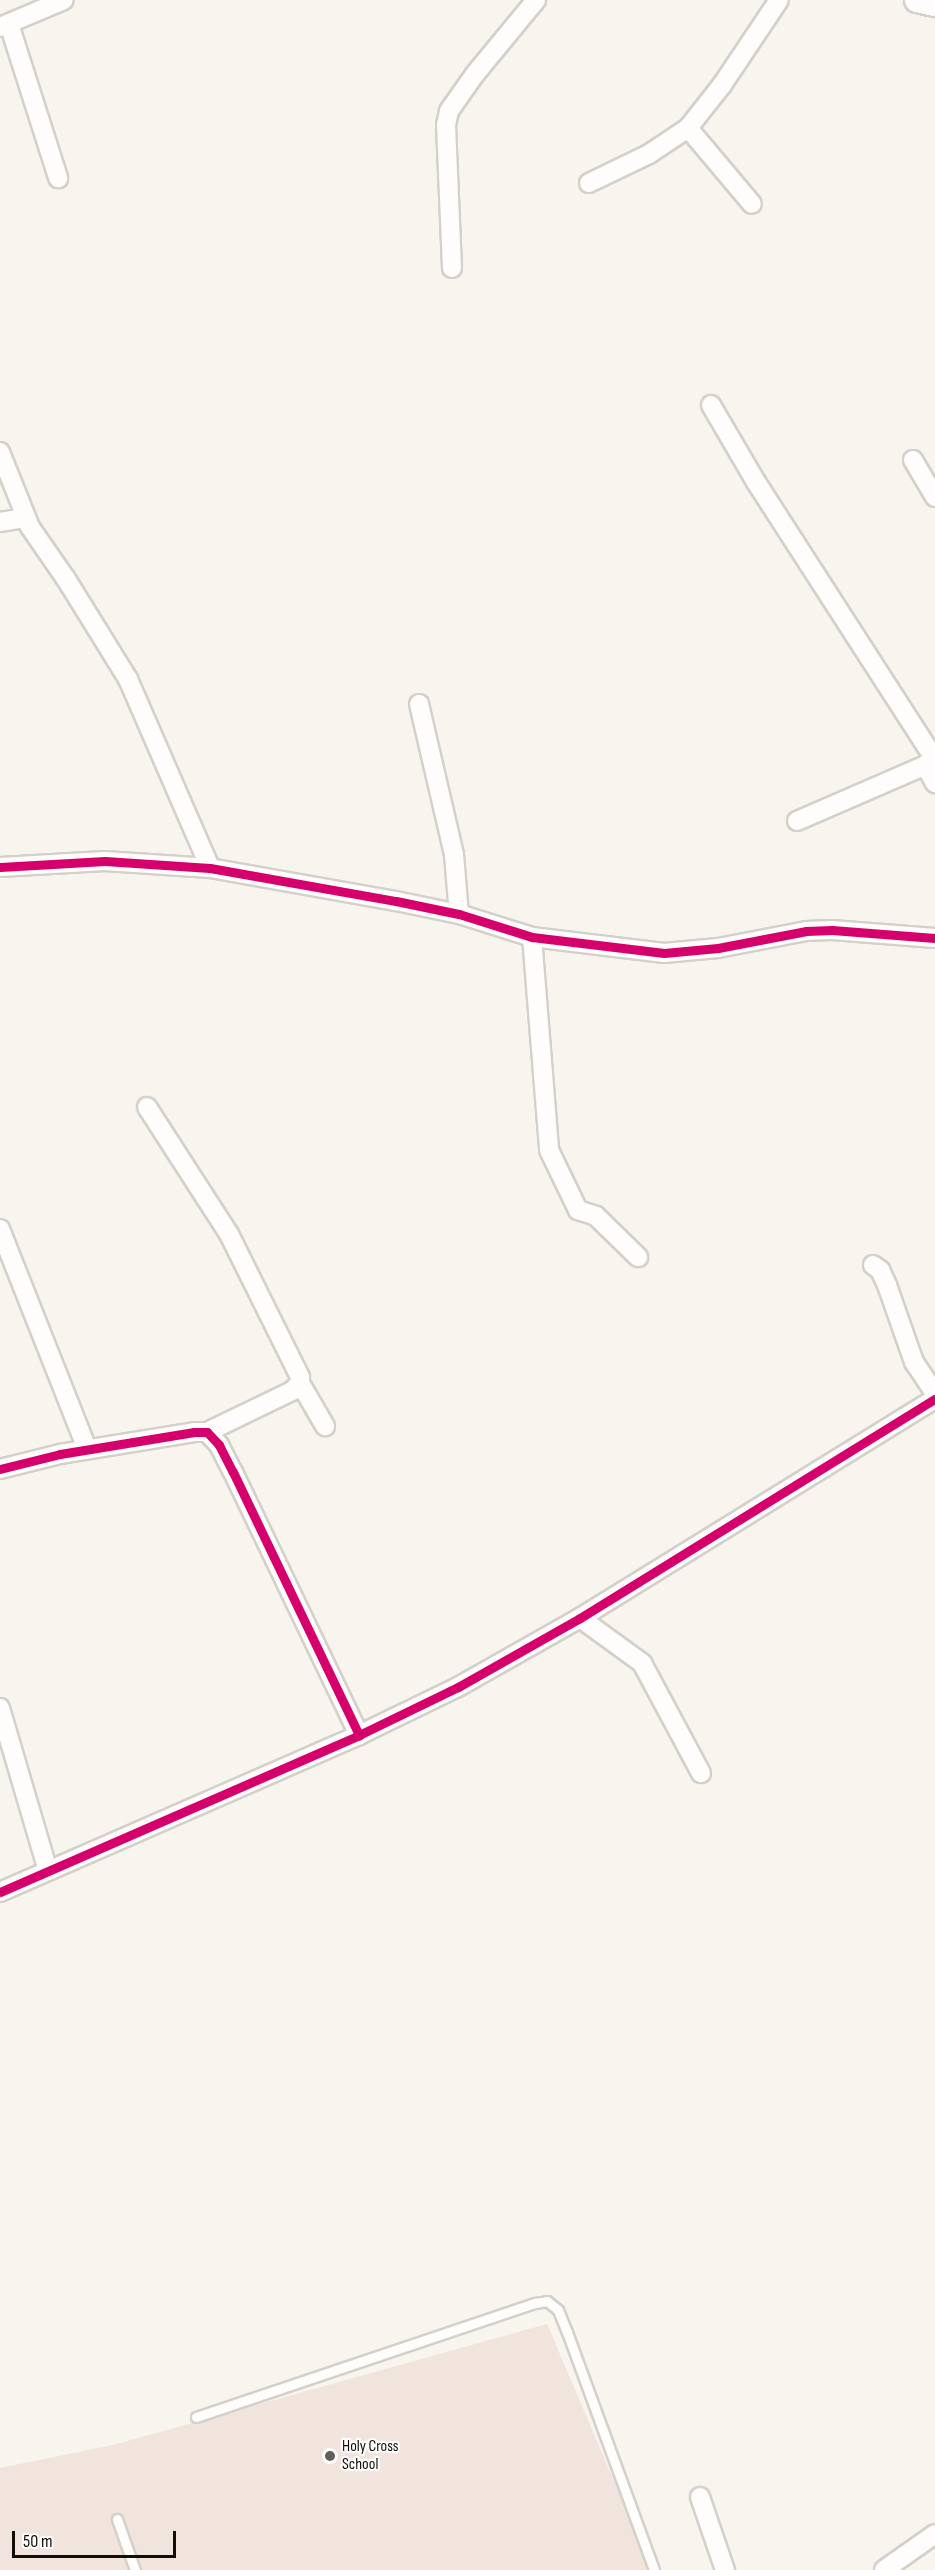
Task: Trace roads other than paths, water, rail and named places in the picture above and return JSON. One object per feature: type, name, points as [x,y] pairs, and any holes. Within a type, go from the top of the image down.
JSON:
[{"type":"main road","points":[[917,0],[935,4]]},
{"type":"street","points":[[58,178],[4,25],[32,6],[64,0]]},
{"type":"street","points":[[452,268],[447,125],[449,111],[475,74],[536,0]]},
{"type":"street","points":[[589,183],[649,154],[688,128],[722,85],[779,0]]},
{"type":"street","points":[[688,128],[752,204]]},
{"type":"street","points":[[711,405],[756,482],[932,762],[935,783]]},
{"type":"street","points":[[0,452],[26,518],[128,679],[210,868]]},
{"type":"street","points":[[913,460],[935,497]]},
{"type":"street","points":[[0,522],[26,518]]},
{"type":"street","points":[[419,704],[454,855],[459,914]]},
{"type":"street","points":[[798,821],[932,762]]},
{"type":"street","points":[[0,867],[105,861],[210,868],[459,914],[532,937],[664,953],[718,948],[806,931],[832,930],[935,938]]},
{"type":"street","points":[[532,937],[549,1150],[578,1210],[596,1216],[638,1257]]},
{"type":"street","points":[[147,1107],[229,1234],[299,1370],[300,1383],[325,1426]]},
{"type":"street","points":[[0,1229],[87,1449]]},
{"type":"street","points":[[873,1265],[880,1270],[887,1285],[914,1362],[935,1394]]},
{"type":"street","points":[[0,1469],[87,1449],[194,1432],[207,1432],[292,1391],[300,1383]]},
{"type":"street","points":[[0,1892],[359,1735],[458,1688],[580,1618],[935,1399]]},
{"type":"street","points":[[207,1432],[219,1445],[359,1735]]},
{"type":"street","points":[[580,1618],[642,1663],[701,1773]]},
{"type":"street","points":[[0,1708],[48,1871]]},
{"type":"street","points":[[700,2497],[725,2570]]},
{"type":"street","points":[[884,2570],[935,2534]]},
{"type":"lane","points":[[196,2417],[547,2301],[558,2310],[567,2332],[654,2570]]},
{"type":"lane","points":[[117,2519],[135,2570]]},
{"type":"place","name":"Holy Cross School","points":[[330,2456]]}]
